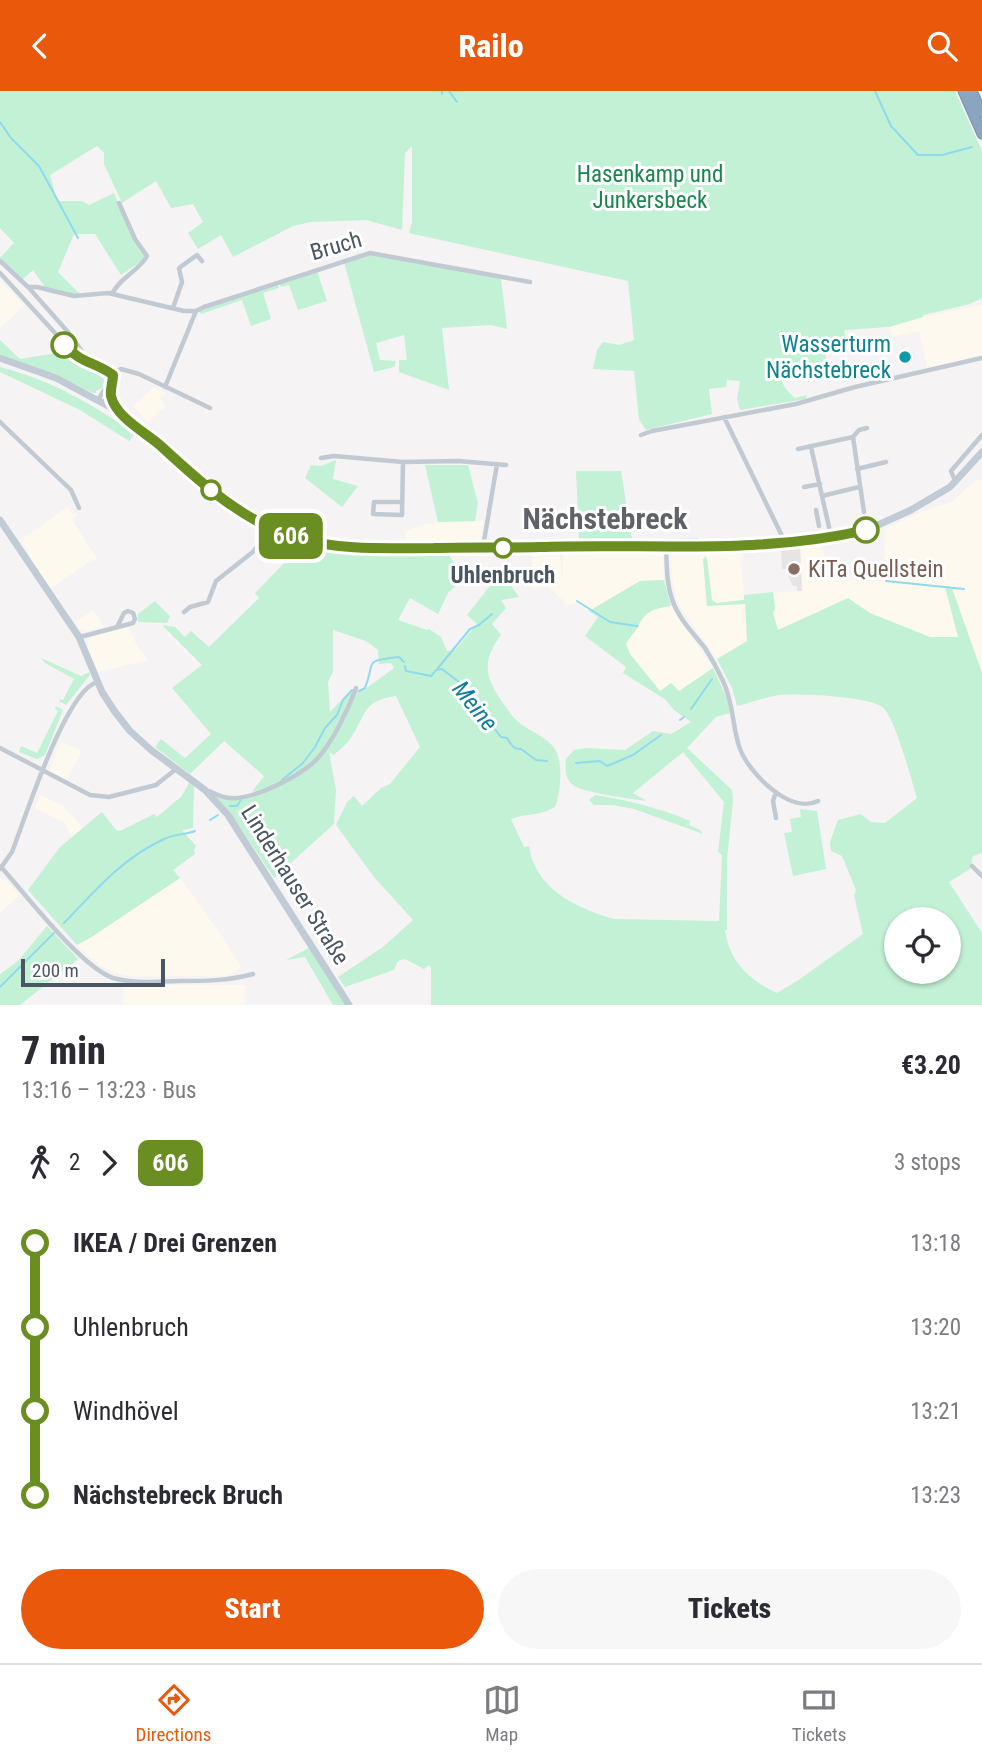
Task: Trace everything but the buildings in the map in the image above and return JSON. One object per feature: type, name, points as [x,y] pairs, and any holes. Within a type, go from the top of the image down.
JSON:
[{"type":"highway","points":[[962,91],[982,134]]},
{"type":"highway","points":[[972,91],[982,113]]},
{"type":"main road","points":[[0,358],[41,372],[100,401],[148,435],[204,485],[269,527],[311,541],[359,547],[666,546],[786,543],[831,537],[875,527],[919,505],[956,481],[982,452]]},
{"type":"main road","name":"Linderhauser Straße","points":[[0,520],[79,637],[109,703],[130,731],[205,790],[229,815],[348,1005]]},
{"type":"street","points":[[112,294],[119,281],[145,261],[147,255],[135,239],[119,203]]},
{"type":"street","name":"Bruch","points":[[28,287],[74,296],[112,294],[173,309],[196,311],[370,253],[530,282]]},
{"type":"street","points":[[173,309],[182,282],[179,268],[197,255],[202,261]]},
{"type":"street","points":[[0,261],[28,287],[93,365]]},
{"type":"street","points":[[0,273],[71,352],[110,373],[128,370],[210,408]]},
{"type":"street","points":[[165,387],[196,311]]},
{"type":"street","points":[[642,435],[796,404],[855,387],[982,358]]},
{"type":"street","points":[[100,401],[110,373]]},
{"type":"street","points":[[100,401],[107,400],[110,392],[113,377],[110,373]]},
{"type":"street","points":[[110,392],[115,406],[123,416]]},
{"type":"street","points":[[724,417],[786,543]]},
{"type":"street","points":[[0,422],[71,490],[79,508]]},
{"type":"street","points":[[798,449],[853,437],[859,430],[867,428]]},
{"type":"street","points":[[956,481],[951,471],[982,435]]},
{"type":"street","points":[[853,437],[864,512]]},
{"type":"street","points":[[811,447],[831,537]]},
{"type":"street","points":[[321,458],[334,456],[403,462],[458,461],[506,465]]},
{"type":"street","points":[[402,502],[374,502],[373,514],[402,515],[403,462]]},
{"type":"street","points":[[857,468],[886,462]]},
{"type":"street","points":[[483,547],[497,464]]},
{"type":"street","points":[[804,487],[820,484]]},
{"type":"street","points":[[822,496],[859,487]]},
{"type":"street","points":[[819,526],[816,513],[826,513]]},
{"type":"street","points":[[184,612],[190,607],[208,602],[218,578],[254,551],[269,527]]},
{"type":"street","points":[[666,546],[667,576],[672,600],[681,618],[712,659],[728,692],[742,754],[776,792],[788,800],[803,805],[818,801]]},
{"type":"street","points":[[79,637],[117,627]]},
{"type":"street","points":[[97,681],[86,686],[72,705],[12,852],[1,869],[84,959],[105,974],[128,981],[144,982],[232,980],[253,974]]},
{"type":"street","name":"Linderhauser Straße","points":[[205,790],[236,798],[271,788],[309,767],[324,751],[356,688]]},
{"type":"street","points":[[0,748],[90,795],[109,797],[156,785],[172,775],[176,769]]},
{"type":"street","points":[[775,818],[773,801],[776,792]]},
{"type":"street","points":[[972,866],[982,876]]},
{"type":"shaded area","points":[[0,280],[24,306],[0,328]]},
{"type":"shaded area","points":[[982,305],[982,355],[927,368],[919,331],[892,337],[889,327],[923,317]]},
{"type":"shaded area","points":[[154,387],[166,393],[160,398],[166,406],[148,422],[133,406]]},
{"type":"shaded area","points":[[982,480],[982,673],[953,591],[946,587],[959,637],[930,637],[869,613],[854,603],[777,630],[773,614],[774,592],[802,591],[800,547],[821,545],[824,556],[852,580],[884,581],[885,529],[953,501],[975,481]]},
{"type":"shaded area","points":[[67,507],[72,513],[78,514],[72,520],[97,558],[50,589],[21,540]]},
{"type":"shaded area","points":[[484,521],[480,541],[406,543],[406,531],[420,525]]},
{"type":"shaded area","name":"KiTa Quellstein","points":[[800,547],[802,591],[797,591],[797,586],[793,586],[788,576],[788,569],[782,569],[781,548]]},
{"type":"shaded area","points":[[740,549],[744,600],[716,603],[712,600],[707,559],[707,606],[745,604],[747,641],[717,659],[682,610],[676,599],[672,577],[673,552]]},
{"type":"shaded area","points":[[658,551],[663,556],[664,580],[640,581],[589,611],[577,603],[568,605],[547,585],[533,589],[532,554],[560,553],[562,583],[563,553]]},
{"type":"shaded area","points":[[671,606],[713,668],[679,691],[660,691],[630,654],[626,644],[638,628],[639,622],[648,613],[655,608]]},
{"type":"shaded area","points":[[93,610],[104,627],[88,631],[79,628],[75,622]]},
{"type":"shaded area","points":[[129,627],[137,646],[148,660],[98,672],[88,648],[88,640]]},
{"type":"shaded area","points":[[61,742],[82,751],[66,780],[49,771]]},
{"type":"shaded area","points":[[40,795],[63,806],[83,828],[72,837],[63,822],[35,808]]},
{"type":"shaded area","points":[[0,878],[7,881],[20,895],[0,913]]},
{"type":"shaded area","points":[[180,878],[241,967],[232,974],[129,976],[99,965],[77,945],[93,936]]},
{"type":"shaded area","points":[[123,985],[245,985],[245,1005],[123,1005]]},
{"type":"green space","name":"Hasenkamp und Junkersbeck","points":[[0,91],[955,91],[982,151],[982,298],[970,304],[923,315],[889,327],[844,330],[846,344],[827,346],[824,367],[781,377],[784,386],[795,398],[807,395],[806,399],[740,410],[737,400],[740,381],[727,380],[726,387],[709,389],[712,414],[646,430],[639,419],[634,371],[593,369],[597,350],[603,342],[619,345],[634,340],[628,281],[409,233],[412,222],[412,146],[405,153],[402,230],[366,220],[311,222],[293,226],[233,257],[221,235],[198,249],[188,233],[203,222],[193,204],[171,208],[156,181],[122,203],[104,164],[104,153],[97,146],[50,175],[57,201],[82,201],[89,205],[114,193],[128,228],[145,255],[140,262],[121,275],[95,234],[74,234],[58,272],[80,294],[45,287],[33,270],[22,280],[0,258],[14,243],[0,228]]},
{"type":"green space","points":[[365,255],[501,278],[507,329],[491,325],[442,328],[449,390],[399,372],[399,360],[407,360],[404,335],[376,343],[380,360],[396,361],[394,367],[374,372],[344,262]]},
{"type":"green space","points":[[317,271],[327,301],[298,310],[289,285],[281,287],[279,283]]},
{"type":"green space","points":[[277,284],[279,288],[263,293],[271,319],[251,326],[242,300],[201,314],[199,311]]},
{"type":"green space","points":[[0,340],[20,359],[64,352],[81,367],[84,364],[101,371],[105,377],[102,388],[93,393],[0,354]]},
{"type":"green space","points":[[0,367],[36,378],[70,394],[135,434],[129,441],[80,410],[0,372]]},
{"type":"green space","points":[[336,460],[333,479],[358,486],[342,507],[305,478],[311,465],[321,466]]},
{"type":"green space","points":[[425,465],[468,465],[478,503],[475,521],[438,522]]},
{"type":"green space","points":[[576,471],[621,471],[632,539],[579,540]]},
{"type":"green space","points":[[303,544],[357,552],[448,554],[464,578],[448,593],[438,614],[410,598],[398,620],[429,629],[441,637],[447,651],[455,650],[477,624],[467,615],[501,572],[519,597],[501,600],[506,608],[492,624],[501,635],[490,653],[489,677],[514,718],[551,744],[559,761],[560,786],[555,807],[511,819],[524,847],[529,846],[539,874],[560,895],[586,909],[614,919],[719,921],[722,855],[718,852],[724,802],[683,752],[633,793],[647,801],[578,788],[570,783],[566,773],[566,759],[574,750],[625,750],[653,731],[671,734],[691,722],[674,710],[665,699],[623,673],[626,667],[585,636],[598,617],[589,611],[640,581],[664,580],[671,606],[647,614],[626,644],[630,654],[660,691],[671,683],[679,691],[713,668],[726,696],[730,713],[716,717],[687,748],[732,790],[727,860],[727,941],[736,960],[749,976],[777,993],[863,934],[854,895],[856,890],[842,856],[831,851],[830,842],[838,820],[861,814],[871,822],[885,823],[917,798],[892,722],[882,707],[863,700],[801,694],[774,696],[737,706],[732,688],[717,659],[747,641],[745,604],[707,606],[703,560],[705,556],[712,600],[716,603],[744,600],[744,595],[773,592],[773,613],[778,630],[848,598],[870,613],[930,637],[958,637],[945,587],[949,586],[982,673],[982,853],[973,856],[970,869],[949,882],[982,933],[982,1005],[431,1005],[431,968],[429,965],[424,969],[405,959],[398,961],[394,970],[345,987],[338,977],[383,947],[413,920],[374,877],[336,825],[347,802],[354,796],[362,806],[381,788],[390,784],[420,747],[396,696],[371,705],[347,743],[334,755],[329,752],[336,790],[334,824],[274,878],[240,827],[213,794],[228,798],[250,795],[271,786],[252,792],[264,776],[224,741],[190,774],[155,747],[161,739],[185,758],[211,734],[172,688],[202,665],[162,625],[175,627],[185,637],[191,631],[209,647],[259,598],[255,593]],"holes":[[[333,630],[366,641],[378,650],[379,664],[391,663],[394,668],[364,690],[351,690],[330,712],[328,682],[333,672]]]},
{"type":"green space","points":[[155,601],[170,616],[167,623],[138,622],[138,614]]},
{"type":"green space","points":[[41,658],[81,676],[89,672],[90,675],[66,705],[59,701],[63,700],[74,679]]},
{"type":"green space","points":[[56,706],[63,710],[45,755],[37,759],[19,752],[21,746],[37,753],[58,711]]},
{"type":"green space","points":[[190,781],[194,784],[193,828],[182,830],[196,846],[195,854],[173,870],[180,878],[77,945],[28,890],[60,847],[102,812],[116,830],[120,831],[154,814],[157,817],[182,796]]},
{"type":"green space","points":[[595,795],[667,812],[690,821],[689,825],[703,834],[634,809],[594,805],[589,800]]},
{"type":"green space","points":[[800,809],[817,811],[826,869],[793,876],[784,833],[792,832],[790,819],[801,817]]},
{"type":"green space","points":[[47,926],[78,959],[20,1005],[0,1005],[0,974],[18,961]]},
{"type":"green space","points":[[309,948],[345,1005],[333,1005],[305,957],[286,960]]},
{"type":"waterway","points":[[449,91],[457,102]]},
{"type":"waterway","points":[[875,91],[891,126],[918,155],[942,155],[972,147]]},
{"type":"waterway","points":[[0,122],[11,138],[39,166],[78,238]]},
{"type":"waterway","points":[[669,540],[697,539]]},
{"type":"waterway","name":"Meine","points":[[886,581],[964,589]]},
{"type":"waterway","points":[[577,601],[610,622],[637,626]]},
{"type":"waterway","points":[[438,668],[470,629],[492,614]]},
{"type":"waterway","name":"Meine","points":[[359,691],[365,688],[375,661],[399,657],[404,662]]},
{"type":"waterway","name":"Meine","points":[[405,666],[406,671],[431,676],[436,670],[442,669],[464,686],[501,737],[507,738],[514,748],[521,749],[536,760],[547,761]]},
{"type":"waterway","name":"Meine","points":[[691,709],[712,679]]},
{"type":"waterway","name":"Meine","points":[[282,780],[303,763],[352,690]]},
{"type":"waterway","name":"Meine","points":[[680,720],[684,717]]},
{"type":"waterway","name":"Meine","points":[[576,763],[600,761],[607,766],[633,755],[661,735]]},
{"type":"waterway","name":"Meine","points":[[230,806],[237,806],[241,800]]},
{"type":"waterway","name":"Meine","points":[[210,820],[218,815]]},
{"type":"waterway","name":"Meine","points":[[64,923],[110,876],[135,856],[168,837],[195,831]]},
{"type":"waterway","name":"Meine","points":[[0,987],[54,933]]},
{"type":"bus line","name":"606","points":[[64,345],[77,357],[113,375],[110,392],[115,406],[123,416],[204,485],[261,523],[279,532],[311,541],[359,547],[632,547],[798,542],[866,530]]},
{"type":"place","name":"Wasserturm Nächstebreck","points":[[905,357]]},
{"type":"place","name":"Uhlenbruch","points":[[503,548]]},
{"type":"place","name":"KiTa Quellstein","points":[[794,569]]},
{"type":"district","name":"Nächstebreck","points":[[605,518]]}]
